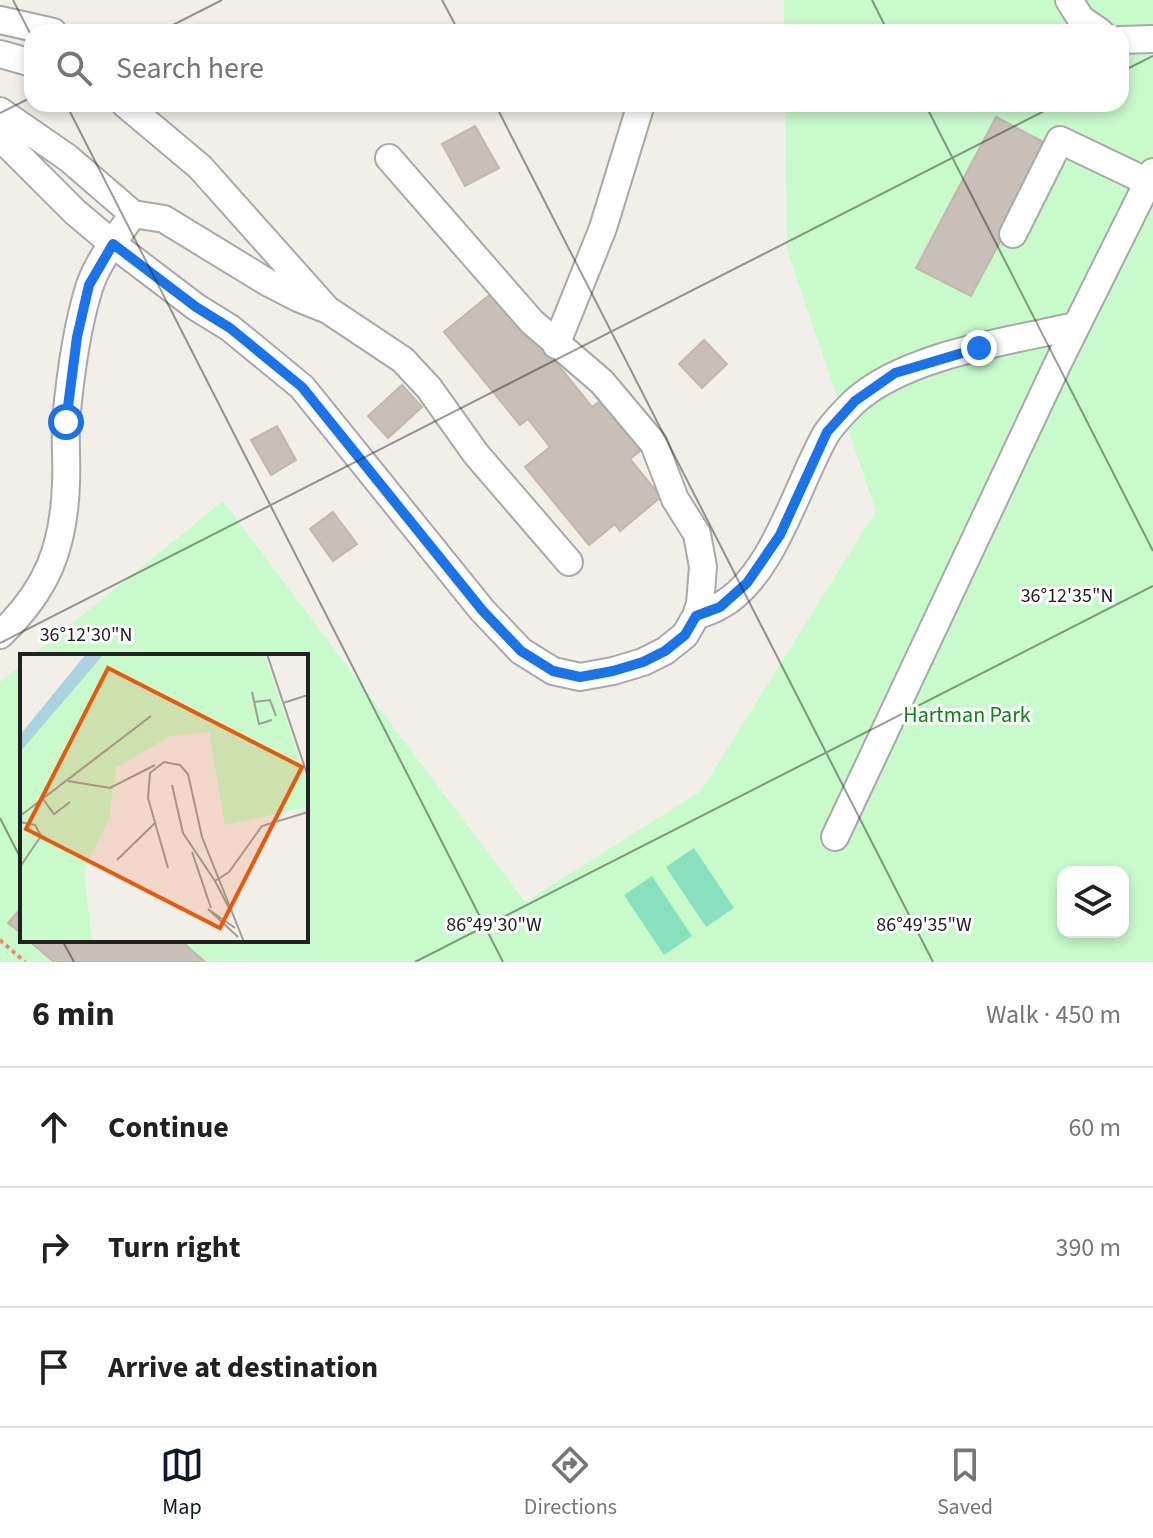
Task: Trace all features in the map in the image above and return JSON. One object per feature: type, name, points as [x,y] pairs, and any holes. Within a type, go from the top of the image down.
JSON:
[{"type":"lane","points":[[1069,0],[1081,19],[1088,24]]},
{"type":"lane","points":[[0,20],[24,25]]},
{"type":"lane","points":[[1129,40],[1153,39]]},
{"type":"lane","points":[[0,54],[24,61]]},
{"type":"lane","points":[[0,111],[68,158],[133,214],[164,219],[267,282],[328,310],[403,360],[429,388],[476,454],[569,562]]},
{"type":"lane","points":[[135,112],[200,167],[328,310]]},
{"type":"lane","points":[[556,345],[603,228],[639,112]]},
{"type":"lane","points":[[0,137],[64,202],[113,244],[196,307],[230,328],[302,387],[482,610],[521,651],[553,671],[580,677],[643,662],[665,651],[685,635],[696,616],[703,567],[697,534],[675,499],[654,444],[602,382],[556,345],[475,259],[389,158]]},
{"type":"lane","points":[[835,837],[1076,326],[1151,177],[1060,140],[1013,234]]},
{"type":"lane","points":[[0,635],[19,617],[45,582],[61,540],[66,485],[66,422],[77,337],[89,285],[133,214]]},
{"type":"lane","points":[[696,616],[720,607],[747,583],[780,535],[827,432],[855,401],[895,373],[979,348],[1076,326]]},
{"type":"path","points":[[0,940],[25,962]]},
{"type":"green space","name":"Hartman Park","points":[[784,0],[1153,0],[1153,962],[0,962],[0,682],[20,666],[20,942],[308,942],[308,654],[34,654],[223,501],[525,902],[701,791],[876,511],[787,250],[785,112],[1129,112],[1129,24],[784,24]]},
{"type":"green space","points":[[694,848],[734,908],[706,927],[666,867]]},
{"type":"green space","points":[[652,876],[692,936],[664,955],[624,895]]},
{"type":"building","points":[[996,117],[1051,146],[971,296],[916,268]]},
{"type":"building","points":[[475,126],[499,168],[465,186],[442,144]]},
{"type":"building","points":[[497,289],[592,407],[604,398],[645,447],[630,459],[661,497],[620,531],[615,524],[589,545],[525,467],[550,447],[528,419],[520,425],[444,332]]},
{"type":"building","points":[[704,340],[727,364],[702,388],[679,364]]},
{"type":"building","points":[[402,385],[422,407],[388,438],[368,416]]},
{"type":"building","points":[[277,426],[296,460],[271,475],[251,440]]},
{"type":"building","points":[[333,512],[357,544],[333,561],[310,529]]},
{"type":"building","points":[[20,909],[20,932],[8,923]]},
{"type":"building","points":[[30,942],[182,942],[205,962],[54,962]]},
{"type":"route","points":[[66,422],[77,337],[89,285],[113,244],[196,307],[230,328],[302,387],[482,610],[521,651],[553,671],[580,677],[643,662],[665,651],[685,635],[696,616],[720,607],[747,583],[780,535],[827,432],[855,401],[895,373],[979,348]]}]
